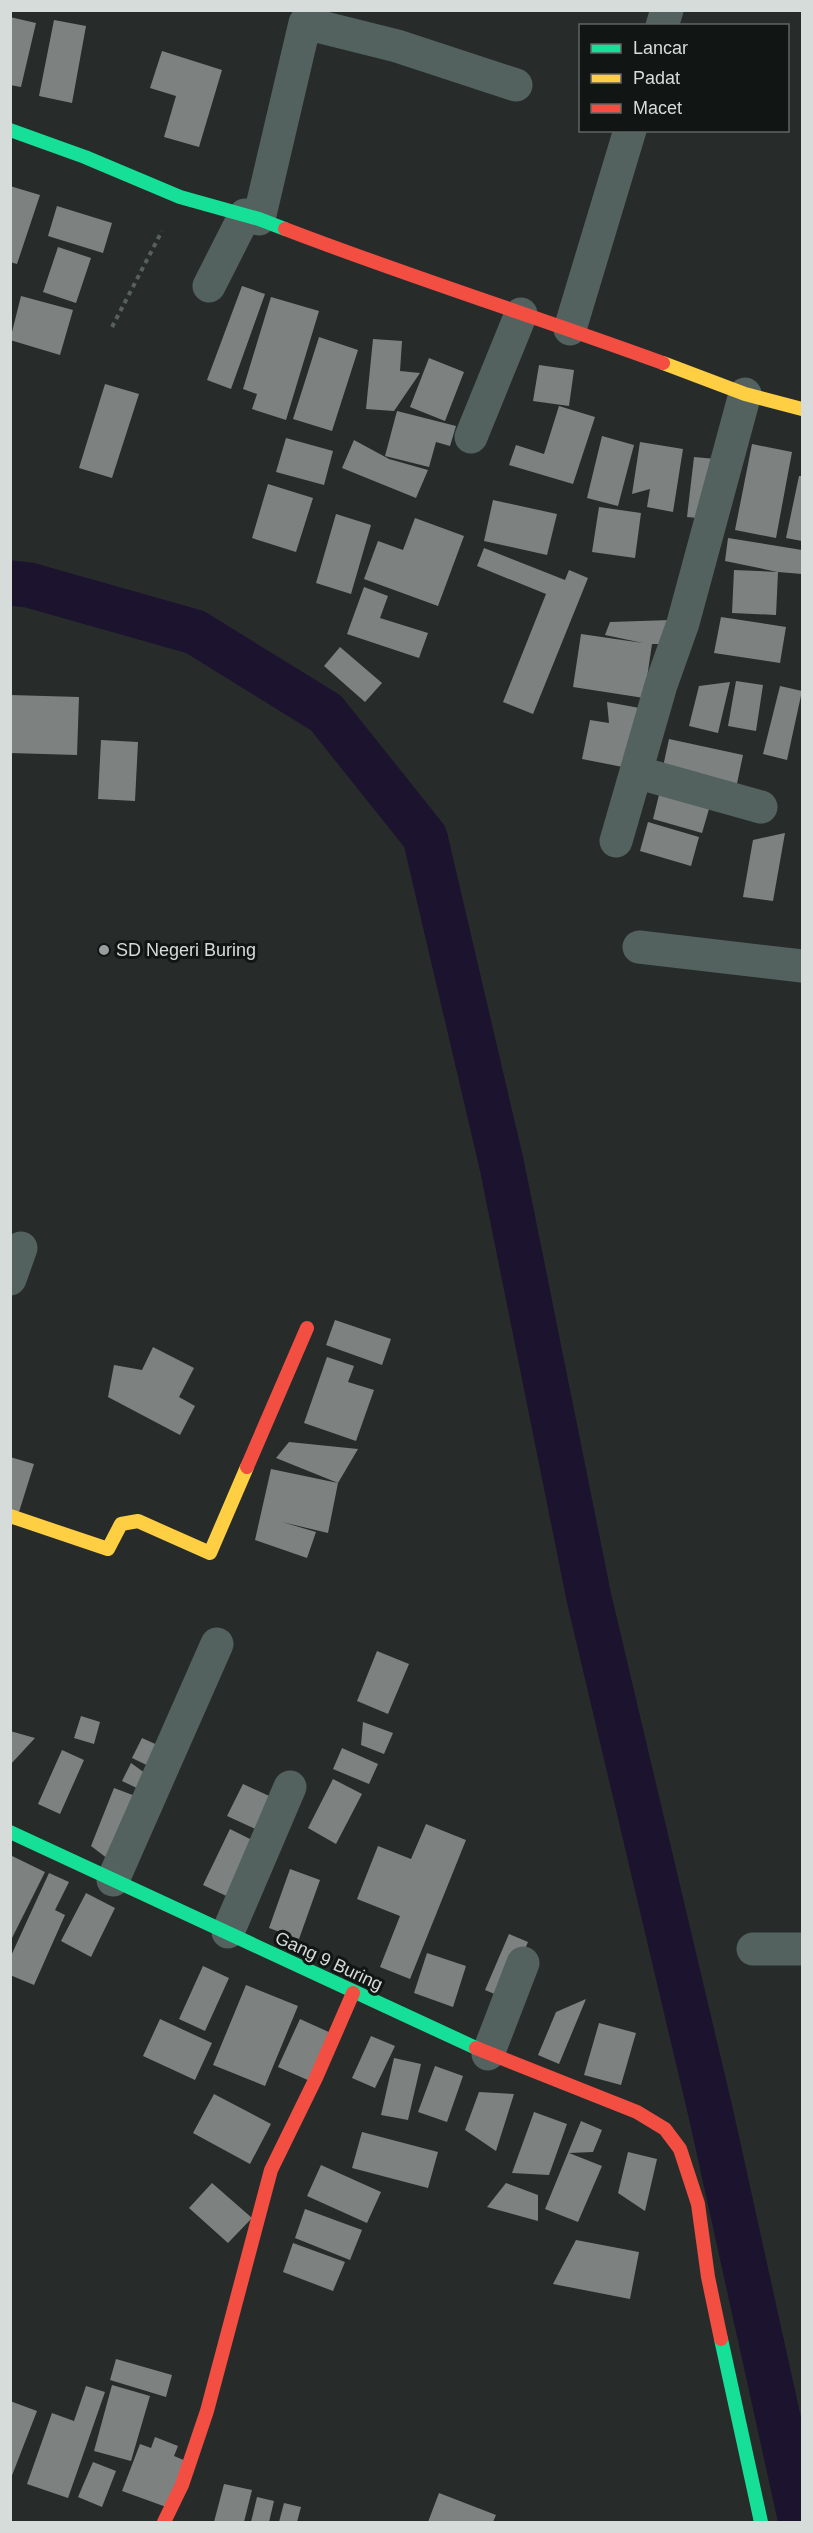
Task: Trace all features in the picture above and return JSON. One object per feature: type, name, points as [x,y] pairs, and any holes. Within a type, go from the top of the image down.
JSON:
[{"type":"street","points":[[209,286],[252,217],[306,17],[516,85]]},
{"type":"street","points":[[10,130],[85,157],[180,197],[252,217],[373,263],[570,329],[745,394],[802,409]]},
{"type":"street","points":[[570,329],[629,132]]},
{"type":"street","points":[[471,438],[521,314]]},
{"type":"street","points":[[616,841],[699,568],[745,394]]},
{"type":"street","points":[[636,772],[761,807]]},
{"type":"street","points":[[639,947],[802,966]]},
{"type":"street","points":[[10,1279],[21,1248]]},
{"type":"street","points":[[10,1516],[108,1549],[121,1524],[138,1521],[210,1553],[307,1328]]},
{"type":"street","points":[[113,1880],[217,1644]]},
{"type":"street","points":[[228,1932],[290,1787]]},
{"type":"street","name":"Gang 9 Buring","points":[[10,1832],[228,1932],[353,1993],[488,2054],[638,2112],[665,2129],[680,2149],[698,2204],[708,2277],[761,2523]]},
{"type":"street","points":[[753,1950],[802,1950]]},
{"type":"street","points":[[488,2054],[524,1963]]},
{"type":"street","points":[[164,2523],[182,2486],[207,2411],[272,2170],[353,1993]]},
{"type":"path","points":[[112,327],[180,197]]},
{"type":"building","points":[[10,17],[36,23],[21,87],[10,85]]},
{"type":"building","points":[[54,20],[86,26],[72,103],[39,96]]},
{"type":"building","points":[[162,51],[222,70],[199,147],[164,137],[176,96],[150,88]]},
{"type":"building","points":[[10,186],[40,195],[17,264],[10,262]]},
{"type":"building","points":[[57,206],[112,223],[103,253],[48,236]]},
{"type":"building","points":[[58,247],[91,258],[76,303],[43,292]]},
{"type":"building","points":[[242,286],[265,294],[231,389],[207,380]]},
{"type":"building","points":[[21,296],[73,310],[60,355],[10,340]]},
{"type":"building","points":[[271,297],[319,311],[286,420],[252,409],[257,394],[243,389]]},
{"type":"building","points":[[319,337],[358,350],[332,431],[293,419]]},
{"type":"building","points":[[373,339],[402,341],[400,371],[420,373],[394,411],[366,409]]},
{"type":"building","points":[[429,358],[464,372],[445,421],[410,407]]},
{"type":"building","points":[[539,365],[574,370],[569,406],[533,401]]},
{"type":"building","points":[[105,384],[139,394],[112,478],[79,468]]},
{"type":"building","points":[[559,406],[595,417],[573,484],[509,465],[516,445],[544,454]]},
{"type":"building","points":[[397,411],[456,426],[450,446],[436,442],[429,467],[385,456]]},
{"type":"building","points":[[602,436],[634,445],[618,506],[587,498]]},
{"type":"building","points":[[286,438],[333,451],[324,485],[276,472]]},
{"type":"building","points":[[354,440],[389,459],[428,470],[416,498],[342,468]]},
{"type":"building","points":[[640,442],[683,449],[673,512],[647,507],[650,489],[632,494]]},
{"type":"building","points":[[752,444],[792,452],[776,538],[735,530]]},
{"type":"building","points":[[694,457],[716,459],[708,519],[687,517]]},
{"type":"building","points":[[799,476],[802,476],[802,541],[786,538]]},
{"type":"building","points":[[268,484],[313,498],[296,552],[252,538]]},
{"type":"building","points":[[493,500],[557,514],[547,555],[484,541]]},
{"type":"building","points":[[599,507],[641,513],[635,558],[592,552]]},
{"type":"building","points":[[336,514],[371,525],[351,594],[316,583]]},
{"type":"building","points":[[415,518],[464,536],[438,606],[364,579],[378,541],[403,550]]},
{"type":"building","points":[[728,538],[802,550],[802,574],[778,572],[725,561]]},
{"type":"building","points":[[484,548],[565,580],[569,570],[588,578],[533,714],[503,702],[546,594],[477,566]]},
{"type":"building","points":[[734,570],[778,572],[776,615],[732,613]]},
{"type":"building","points":[[364,587],[388,596],[380,618],[428,633],[419,658],[347,634]]},
{"type":"building","points":[[721,617],[786,627],[780,663],[714,653]]},
{"type":"building","points":[[671,620],[663,644],[652,644],[644,698],[573,687],[581,634],[643,643],[605,635],[610,622]]},
{"type":"building","points":[[340,647],[382,683],[365,702],[324,666]]},
{"type":"building","points":[[736,681],[763,685],[756,731],[728,726]]},
{"type":"building","points":[[730,682],[718,733],[689,726],[699,686]]},
{"type":"building","points":[[780,686],[802,691],[787,760],[763,754]]},
{"type":"building","points":[[10,695],[79,697],[77,755],[10,753]]},
{"type":"building","points":[[607,702],[645,709],[633,769],[582,759],[590,720],[609,723]]},
{"type":"building","points":[[669,739],[743,755],[735,793],[661,776]]},
{"type":"building","points":[[101,740],[138,742],[135,801],[98,799]]},
{"type":"building","points":[[659,795],[709,809],[702,833],[653,819]]},
{"type":"building","points":[[648,822],[699,837],[691,866],[640,851]]},
{"type":"building","points":[[785,833],[773,901],[743,897],[753,840]]},
{"type":"building","points":[[335,1320],[391,1339],[382,1365],[326,1345]]},
{"type":"building","points":[[153,1347],[194,1368],[179,1397],[195,1406],[180,1435],[108,1397],[114,1365],[142,1370]]},
{"type":"building","points":[[327,1357],[354,1366],[348,1382],[374,1390],[356,1441],[304,1423]]},
{"type":"building","points":[[289,1442],[358,1449],[338,1483],[276,1458]]},
{"type":"building","points":[[10,1457],[34,1464],[19,1512],[10,1509]]},
{"type":"building","points":[[271,1469],[338,1483],[328,1533],[282,1522],[316,1532],[307,1558],[255,1540]]},
{"type":"building","points":[[377,1651],[409,1664],[388,1714],[357,1701]]},
{"type":"building","points":[[81,1716],[100,1722],[94,1744],[74,1738]]},
{"type":"building","points":[[363,1722],[393,1733],[384,1754],[361,1745]]},
{"type":"building","points":[[10,1731],[35,1738],[10,1765]]},
{"type":"building","points":[[142,1738],[162,1747],[155,1769],[132,1758]]},
{"type":"building","points":[[342,1748],[378,1764],[369,1784],[333,1769]]},
{"type":"building","points":[[62,1750],[84,1760],[60,1814],[38,1804]]},
{"type":"building","points":[[131,1763],[149,1776],[143,1791],[122,1781]]},
{"type":"building","points":[[333,1779],[362,1794],[336,1844],[308,1828]]},
{"type":"building","points":[[243,1784],[278,1800],[262,1832],[227,1816]]},
{"type":"building","points":[[114,1788],[138,1797],[112,1862],[91,1846]]},
{"type":"building","points":[[426,1824],[466,1840],[410,1979],[380,1967],[400,1916],[357,1899],[378,1846],[411,1859]]},
{"type":"building","points":[[230,1829],[264,1846],[237,1901],[203,1885]]},
{"type":"building","points":[[10,1855],[45,1872],[10,1942]]},
{"type":"building","points":[[290,1869],[320,1880],[299,1939],[269,1928]]},
{"type":"building","points":[[49,1873],[69,1882],[55,1910],[65,1915],[34,1985],[10,1975],[10,1958]]},
{"type":"building","points":[[86,1893],[115,1908],[91,1957],[61,1941]]},
{"type":"building","points":[[509,1934],[528,1942],[504,1998],[485,1990]]},
{"type":"building","points":[[427,1953],[466,1966],[453,2007],[414,1993]]},
{"type":"building","points":[[203,1966],[229,1978],[205,2031],[179,2019]]},
{"type":"building","points":[[246,1985],[298,2006],[265,2086],[213,2065]]},
{"type":"building","points":[[586,1999],[559,2064],[538,2055],[556,2012]]},
{"type":"building","points":[[160,2019],[212,2043],[195,2080],[143,2056]]},
{"type":"building","points":[[300,2019],[331,2033],[310,2081],[278,2067]]},
{"type":"building","points":[[599,2023],[636,2033],[621,2085],[584,2075]]},
{"type":"building","points":[[371,2036],[395,2046],[375,2088],[352,2078]]},
{"type":"building","points":[[394,2058],[421,2064],[408,2120],[381,2115]]},
{"type":"building","points":[[435,2066],[463,2076],[447,2122],[418,2112]]},
{"type":"building","points":[[479,2092],[514,2094],[496,2151],[465,2130]]},
{"type":"building","points":[[214,2094],[271,2124],[250,2164],[193,2133]]},
{"type":"building","points":[[534,2112],[567,2124],[549,2175],[512,2173]]},
{"type":"building","points":[[581,2121],[602,2130],[593,2152],[569,2153],[602,2166],[578,2222],[545,2209]]},
{"type":"building","points":[[362,2132],[438,2152],[428,2188],[352,2168]]},
{"type":"building","points":[[628,2152],[657,2159],[645,2211],[618,2193]]},
{"type":"building","points":[[321,2165],[381,2192],[367,2223],[307,2196]]},
{"type":"building","points":[[212,2183],[252,2218],[228,2243],[189,2208]]},
{"type":"building","points":[[506,2183],[538,2195],[538,2221],[487,2207]]},
{"type":"building","points":[[305,2209],[362,2230],[350,2260],[295,2238]]},
{"type":"building","points":[[576,2240],[639,2252],[630,2299],[553,2284]]},
{"type":"building","points":[[293,2243],[345,2262],[333,2291],[283,2272]]},
{"type":"building","points":[[116,2359],[172,2375],[166,2397],[110,2380]]},
{"type":"building","points":[[112,2385],[150,2396],[131,2461],[94,2451]]},
{"type":"building","points":[[86,2386],[105,2392],[68,2498],[27,2484],[52,2413],[74,2421]]},
{"type":"building","points":[[10,2401],[37,2411],[11,2478],[10,2478]]},
{"type":"building","points":[[155,2437],[178,2446],[174,2456],[186,2461],[169,2508],[122,2491],[140,2444],[151,2448]]},
{"type":"building","points":[[93,2462],[116,2471],[102,2507],[78,2497]]},
{"type":"building","points":[[224,2484],[252,2490],[244,2522],[214,2522]]},
{"type":"building","points":[[439,2493],[496,2515],[493,2522],[428,2522]]},
{"type":"building","points":[[257,2497],[274,2501],[269,2522],[251,2522]]},
{"type":"building","points":[[284,2503],[301,2507],[297,2522],[279,2522]]},
{"type":"waterway","points":[[10,583],[29,585],[195,632],[326,713],[425,837],[502,1166],[589,1598],[711,2114],[801,2522]]},
{"type":"waterway","points":[[790,2472],[802,2440]]},
{"type":"traffic: fast","points":[[10,130],[85,157],[180,197],[259,219],[285,229]]},
{"type":"traffic: fast","points":[[10,1832],[476,2048]]},
{"type":"traffic: fast","points":[[721,2339],[761,2522]]},
{"type":"traffic: slow","points":[[663,363],[745,394],[802,409]]},
{"type":"traffic: slow","points":[[10,1516],[108,1549],[121,1524],[138,1521],[210,1553],[247,1467]]},
{"type":"traffic: jam","points":[[285,229],[663,363]]},
{"type":"traffic: jam","points":[[247,1467],[307,1328]]},
{"type":"traffic: jam","points":[[164,2522],[182,2485],[207,2411],[271,2170],[316,2078],[353,1993]]},
{"type":"traffic: jam","points":[[476,2048],[637,2112],[665,2129],[680,2149],[698,2204],[708,2277],[721,2339]]},
{"type":"place","name":"SD Negeri Buring","points":[[104,950]]}]
